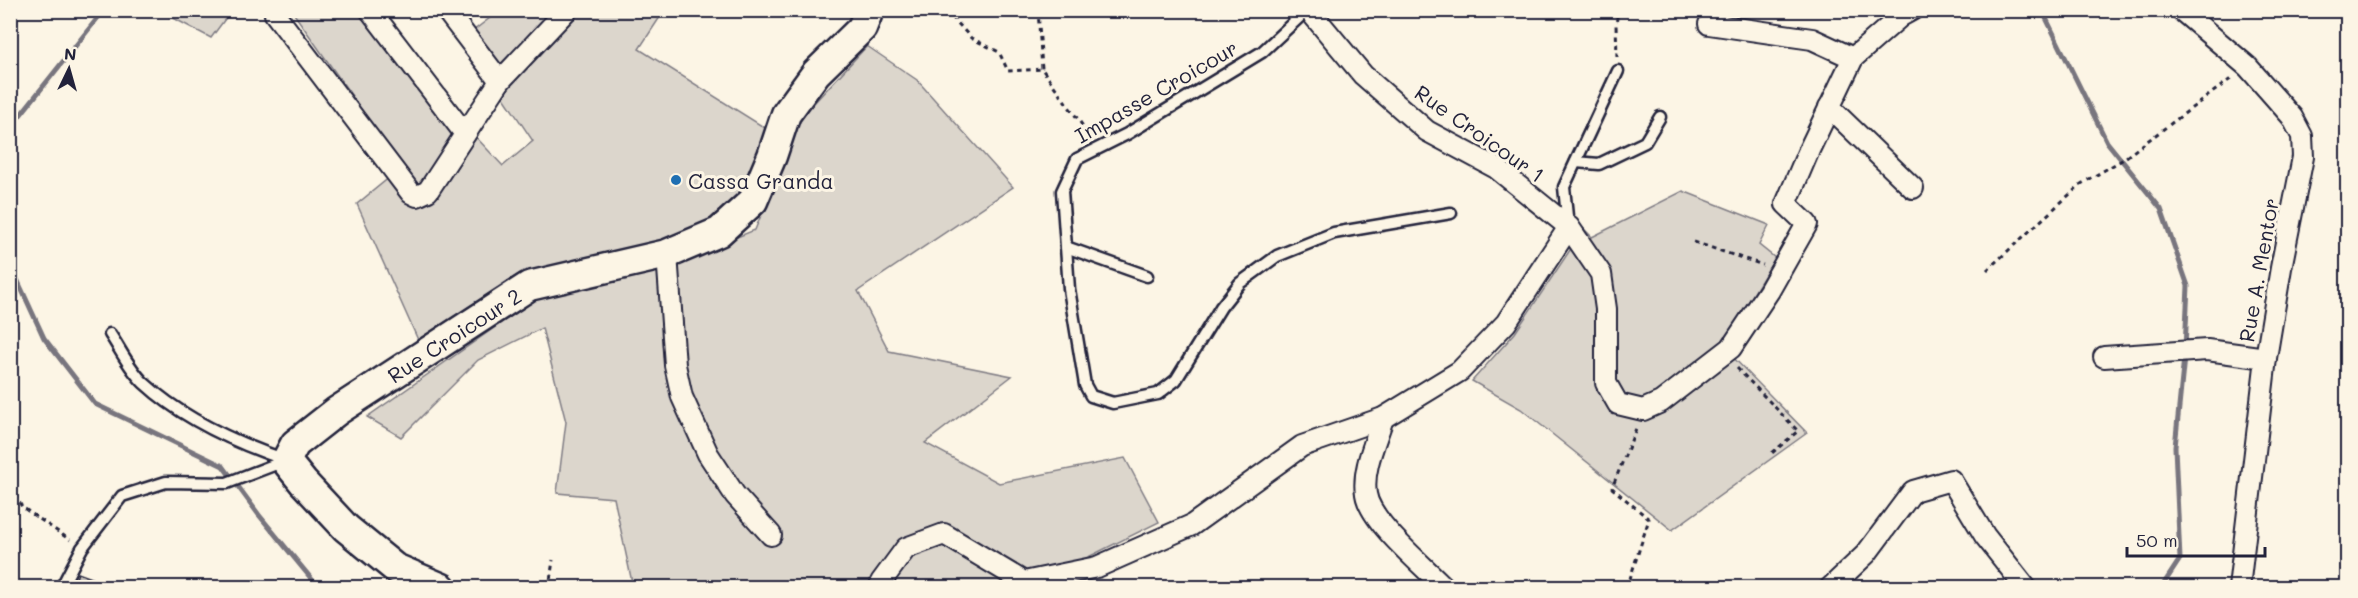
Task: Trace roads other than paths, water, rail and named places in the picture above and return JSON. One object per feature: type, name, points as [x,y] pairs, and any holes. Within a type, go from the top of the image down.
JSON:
[{"type":"street","points":[[370,10],[465,134]]},
{"type":"street","points":[[446,10],[500,81]]},
{"type":"street","points":[[275,14],[411,193],[422,195],[428,191],[500,81],[567,10]]},
{"type":"street","name":"Rue Croicour 2","points":[[286,460],[295,444],[337,411],[529,286],[667,254],[719,232],[753,201],[772,156],[786,114],[816,74],[862,28],[869,10]]},
{"type":"street","name":"Rue Croicour 1","points":[[1308,10],[1363,75],[1427,131],[1496,168],[1569,227],[1601,274],[1606,309],[1606,383],[1618,404],[1643,410],[1661,402],[1731,348],[1781,271],[1807,224],[1786,204],[1829,107]]},
{"type":"street","points":[[1912,10],[1901,16],[1853,58],[1829,107],[1913,188]]},
{"type":"street","name":"Rue A. Mentor","points":[[2181,10],[2248,67],[2292,117],[2302,136],[2303,157],[2266,358],[2239,588]]},
{"type":"street","points":[[1709,24],[1812,39],[1853,58]]},
{"type":"street","points":[[881,588],[881,582],[906,548],[944,534],[1024,582],[1097,567],[1192,525],[1302,446],[1383,418],[1460,371],[1506,323],[1569,227]]},
{"type":"street","points":[[667,254],[675,365],[682,397],[708,454],[735,495],[771,535]]},
{"type":"street","points":[[2104,357],[2207,350],[2266,358]]},
{"type":"street","points":[[1383,418],[1367,467],[1366,494],[1375,518],[1445,588]]},
{"type":"street","points":[[286,460],[303,482],[346,528],[395,568],[442,588]]},
{"type":"street","points":[[1830,588],[1866,554],[1913,491],[1951,480],[1985,537],[2025,588]]},
{"type":"lane","name":"Impasse Croicour","points":[[1308,10],[1262,52],[1127,134],[1077,159],[1062,191],[1069,289],[1084,385],[1091,396],[1113,403],[1158,394],[1176,380],[1221,307],[1240,283],[1278,256],[1334,233],[1451,213]]},
{"type":"lane","points":[[1569,227],[1564,187],[1618,71]]},
{"type":"lane","points":[[1576,162],[1599,165],[1645,142],[1660,117]]},
{"type":"lane","points":[[1066,247],[1147,276]]},
{"type":"lane","points":[[110,334],[142,382],[182,412],[261,452],[286,460]]},
{"type":"lane","points":[[61,588],[82,548],[122,495],[166,482],[227,483],[286,460]]},
{"type":"waterway","points":[[10,128],[104,10]]},
{"type":"waterway","points":[[2042,10],[2107,142],[2161,209],[2188,286],[2185,348]]},
{"type":"waterway","points":[[10,264],[44,338],[95,404],[223,466],[259,515],[319,588]]},
{"type":"waterway","points":[[2161,588],[2180,559],[2175,447],[2184,357]]},
{"type":"place","name":"Cassa Granda","points":[[676,180]]}]
